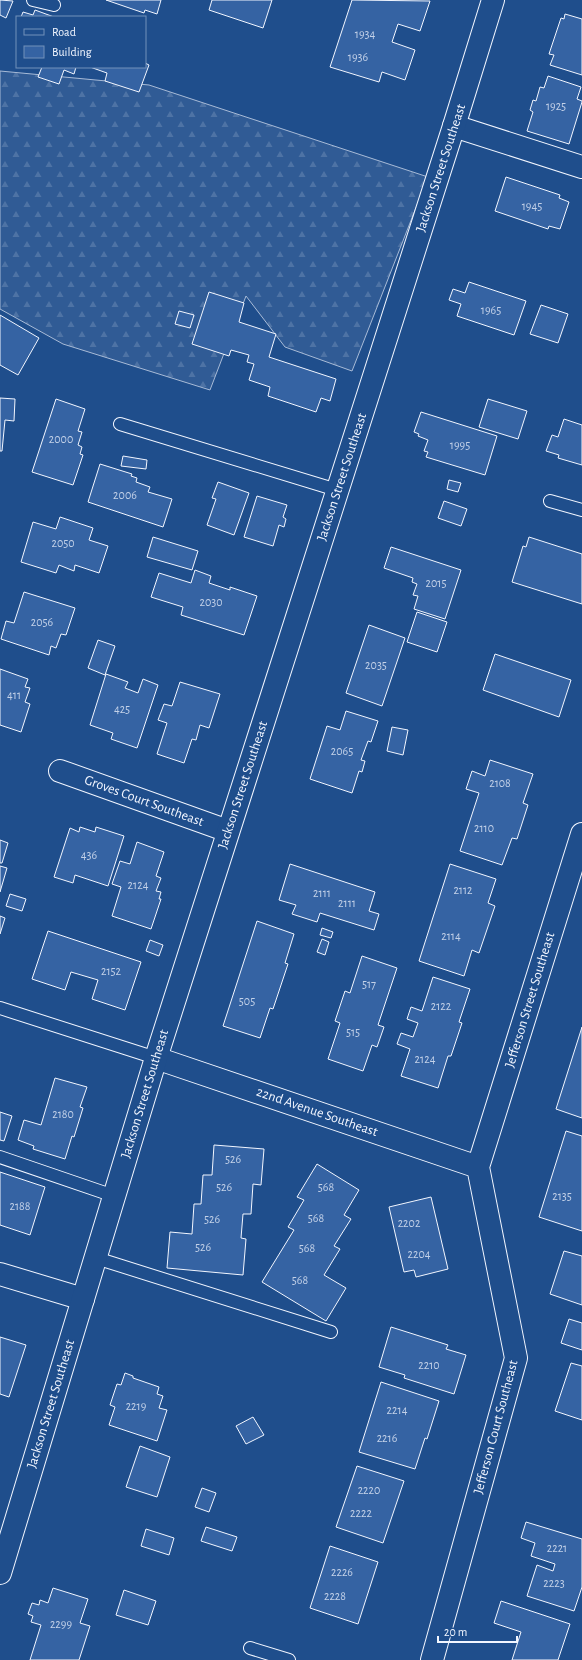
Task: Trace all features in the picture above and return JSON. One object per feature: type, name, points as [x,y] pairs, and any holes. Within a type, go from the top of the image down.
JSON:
[{"type":"street","name":"Jackson Street Southeast","points":[[0,1573],[156,1058],[493,0]]},
{"type":"street","points":[[454,126],[582,167]]},
{"type":"street","name":"Groves Court Southeast","points":[[60,771],[228,831]]},
{"type":"street","name":"Jefferson Street Southeast","points":[[478,1167],[582,834]]},
{"type":"street","name":"22nd Avenue Southeast","points":[[156,1058],[478,1167]]},
{"type":"street","name":"Jefferson Court Southeast","points":[[432,1660],[516,1358],[478,1167]]},
{"type":"street","points":[[0,1274],[83,1299]]},
{"type":"lane","points":[[33,0],[54,5]]},
{"type":"lane","points":[[120,424],[337,490]]},
{"type":"lane","points":[[550,501],[582,510]]},
{"type":"lane","points":[[0,1008],[156,1058]]},
{"type":"lane","points":[[0,1157],[114,1196]]},
{"type":"lane","points":[[96,1258],[330,1332]]},
{"type":"lane","points":[[250,1648],[288,1660]]},
{"type":"green space","points":[[0,71],[149,85],[428,177],[352,371],[285,347],[246,296],[210,390],[63,344],[0,309]]},
{"type":"building","points":[[0,0],[13,1],[6,18],[0,15]]},
{"type":"building","points":[[106,0],[161,0],[157,14],[145,10],[144,13]]},
{"type":"building","points":[[212,0],[272,0],[263,28],[209,10]]},
{"type":"building","points":[[352,0],[430,1],[420,31],[398,24],[392,42],[415,50],[405,80],[382,72],[379,82],[330,67]]},
{"type":"building","points":[[35,10],[51,16],[21,16],[23,12],[33,15]]},
{"type":"building","points":[[565,14],[582,19],[582,75],[550,65],[554,55],[549,54],[561,18],[564,19]]},
{"type":"building","points":[[146,64],[149,65],[139,92],[105,81],[107,73],[93,68],[146,68]]},
{"type":"building","points":[[42,68],[76,68],[74,74],[64,70],[59,84],[38,77]]},
{"type":"building","points":[[548,76],[581,87],[577,99],[582,102],[569,144],[527,131],[533,112],[530,110],[533,100],[536,101],[540,87],[544,88]]},
{"type":"building","points":[[506,177],[560,195],[559,198],[569,202],[560,229],[549,226],[548,229],[495,211]]},
{"type":"building","points":[[469,282],[526,301],[514,335],[457,316],[461,304],[449,300],[453,289],[465,293]]},
{"type":"building","points":[[209,292],[244,303],[239,322],[276,334],[269,357],[336,379],[330,401],[321,398],[316,412],[268,396],[270,387],[249,380],[254,364],[247,362],[249,355],[231,350],[229,356],[192,344]]},
{"type":"building","points":[[541,305],[568,314],[558,343],[530,334]]},
{"type":"building","points":[[179,311],[194,315],[190,328],[175,324]]},
{"type":"building","points":[[0,315],[39,338],[18,375],[0,365]]},
{"type":"building","points":[[0,398],[15,399],[14,421],[5,420],[2,451],[0,451]]},
{"type":"building","points":[[56,399],[85,409],[78,431],[82,432],[78,445],[82,447],[80,454],[83,455],[73,485],[32,472]]},
{"type":"building","points":[[488,399],[527,411],[518,439],[479,427]]},
{"type":"building","points":[[421,412],[497,436],[485,475],[426,457],[428,452],[424,451],[428,440],[418,436],[419,434],[414,432]]},
{"type":"building","points":[[564,419],[582,425],[582,465],[558,458],[559,455],[546,451],[552,435],[558,437]]},
{"type":"building","points":[[123,456],[147,460],[146,469],[121,466]]},
{"type":"building","points":[[100,464],[132,474],[131,476],[137,478],[136,482],[150,487],[148,492],[172,499],[163,527],[88,502]]},
{"type":"building","points":[[449,480],[461,483],[458,492],[447,489]]},
{"type":"building","points":[[218,482],[249,493],[234,535],[207,525],[216,499],[212,498]]},
{"type":"building","points":[[257,496],[287,505],[283,517],[286,519],[284,527],[279,525],[273,546],[244,537]]},
{"type":"building","points":[[444,501],[467,509],[461,526],[438,518]]},
{"type":"building","points":[[60,517],[93,528],[89,540],[108,546],[99,573],[75,565],[74,571],[59,565],[56,573],[21,562],[33,522],[56,529]]},
{"type":"building","points":[[153,537],[198,551],[192,570],[147,557]]},
{"type":"building","points":[[529,537],[582,554],[582,604],[512,582],[523,546],[526,547]]},
{"type":"building","points":[[391,547],[461,570],[445,619],[414,609],[418,596],[413,595],[417,584],[412,582],[413,578],[384,568]]},
{"type":"building","points":[[195,570],[211,576],[209,583],[230,590],[230,587],[257,596],[244,635],[181,615],[183,607],[151,597],[159,573],[191,583]]},
{"type":"building","points":[[24,592],[75,608],[66,635],[61,634],[56,648],[51,646],[49,655],[1,639],[6,621],[14,623]]},
{"type":"building","points":[[417,612],[447,622],[437,652],[407,642]]},
{"type":"building","points":[[369,625],[405,638],[382,706],[346,693]]},
{"type":"building","points":[[98,640],[115,646],[105,675],[88,668]]},
{"type":"building","points":[[495,654],[571,680],[559,717],[483,690]]},
{"type":"building","points":[[0,669],[28,679],[25,687],[30,688],[25,702],[30,704],[21,732],[0,725]]},
{"type":"building","points":[[106,674],[128,682],[125,688],[138,693],[143,679],[158,685],[137,748],[111,739],[113,733],[90,725]]},
{"type":"building","points":[[180,682],[220,694],[209,728],[200,725],[196,740],[192,739],[184,763],[157,754],[167,723],[158,720],[164,704],[172,706]]},
{"type":"building","points":[[346,711],[378,721],[371,742],[368,741],[361,760],[365,761],[362,772],[359,771],[352,793],[310,779],[327,726],[340,730]]},
{"type":"building","points":[[392,727],[408,730],[403,755],[387,751]]},
{"type":"building","points":[[490,760],[533,774],[523,803],[528,805],[517,839],[512,838],[502,865],[460,851],[479,793],[466,789],[472,771],[485,776]]},
{"type":"building","points":[[80,827],[95,832],[96,827],[124,836],[108,886],[75,875],[73,883],[54,877],[70,828],[79,832]]},
{"type":"building","points":[[0,840],[8,843],[2,863],[0,863]]},
{"type":"building","points":[[137,842],[164,852],[156,876],[161,878],[156,891],[161,892],[159,899],[161,899],[151,929],[112,916],[121,887],[112,884],[120,861],[130,864]]},
{"type":"building","points":[[290,864],[375,892],[369,911],[379,914],[374,930],[320,913],[317,922],[292,914],[296,905],[279,900]]},
{"type":"building","points":[[450,864],[496,879],[488,903],[495,906],[479,953],[472,950],[464,976],[419,961]]},
{"type":"building","points":[[0,866],[7,868],[0,892]]},
{"type":"building","points":[[10,894],[26,899],[22,911],[6,906]]},
{"type":"building","points":[[0,916],[5,918],[0,934]]},
{"type":"building","points":[[257,921],[294,934],[285,963],[288,964],[273,1009],[270,1008],[260,1038],[223,1026]]},
{"type":"building","points":[[322,928],[333,932],[331,938],[320,935]]},
{"type":"building","points":[[48,931],[141,962],[125,1010],[92,999],[98,980],[71,972],[65,990],[32,979]]},
{"type":"building","points":[[322,939],[329,942],[325,955],[317,952]]},
{"type":"building","points":[[150,940],[163,945],[159,956],[146,951]]},
{"type":"building","points":[[362,956],[397,968],[378,1025],[384,1027],[377,1047],[372,1045],[363,1071],[328,1059],[340,1023],[335,1021],[345,991],[350,993]]},
{"type":"building","points":[[433,977],[470,989],[459,1022],[462,1023],[451,1056],[448,1056],[438,1088],[401,1076],[410,1049],[397,1044],[401,1033],[413,1037],[418,1023],[407,1019],[411,1007],[422,1011]]},
{"type":"building","points":[[582,1027],[582,1118],[556,1109]]},
{"type":"building","points":[[55,1078],[87,1087],[80,1107],[83,1108],[65,1159],[33,1149],[34,1146],[18,1140],[24,1120],[41,1125]]},
{"type":"building","points":[[0,1112],[12,1116],[4,1141],[0,1140]]},
{"type":"building","points":[[566,1131],[582,1136],[582,1231],[539,1217]]},
{"type":"building","points":[[214,1145],[264,1149],[261,1185],[253,1184],[251,1214],[243,1214],[241,1238],[246,1239],[243,1275],[167,1268],[170,1232],[192,1234],[194,1204],[201,1204],[203,1175],[212,1175]]},
{"type":"building","points":[[317,1164],[359,1190],[344,1215],[351,1219],[334,1246],[340,1249],[324,1275],[346,1288],[326,1321],[262,1282],[294,1230],[288,1227],[304,1200],[297,1197]]},
{"type":"building","points":[[0,1172],[45,1187],[30,1235],[0,1225]]},
{"type":"building","points":[[431,1197],[448,1269],[416,1277],[414,1270],[404,1272],[389,1207]]},
{"type":"building","points":[[564,1251],[582,1256],[582,1305],[550,1294]]},
{"type":"building","points":[[569,1319],[582,1323],[582,1350],[561,1343]]},
{"type":"building","points":[[391,1327],[448,1345],[446,1349],[466,1355],[454,1394],[404,1378],[405,1375],[379,1367]]},
{"type":"building","points":[[0,1337],[26,1345],[9,1397],[0,1394]]},
{"type":"building","points":[[571,1363],[582,1366],[582,1420],[555,1411]]},
{"type":"building","points":[[125,1373],[133,1376],[133,1378],[159,1387],[157,1394],[163,1396],[159,1408],[167,1410],[157,1441],[109,1425],[115,1407],[110,1405],[117,1384],[121,1385]]},
{"type":"building","points":[[381,1382],[439,1401],[427,1439],[425,1438],[415,1469],[359,1452]]},
{"type":"building","points":[[253,1417],[264,1435],[246,1444],[236,1426]]},
{"type":"building","points":[[140,1446],[170,1457],[157,1497],[126,1487]]},
{"type":"building","points":[[357,1466],[404,1481],[383,1543],[336,1527]]},
{"type":"building","points":[[202,1488],[216,1493],[209,1512],[195,1507]]},
{"type":"building","points":[[526,1522],[582,1539],[582,1587],[574,1611],[527,1596],[537,1565],[553,1571],[555,1564],[531,1556],[535,1543],[521,1538]]},
{"type":"building","points":[[206,1527],[237,1537],[232,1551],[201,1541]]},
{"type":"building","points":[[146,1529],[174,1538],[169,1555],[141,1546]]},
{"type":"building","points":[[330,1546],[378,1562],[358,1624],[310,1608]]},
{"type":"building","points":[[53,1588],[88,1599],[80,1623],[90,1626],[79,1660],[30,1660],[41,1625],[31,1622],[33,1616],[28,1614],[32,1603],[39,1605],[40,1600],[48,1603]]},
{"type":"building","points":[[124,1590],[156,1601],[148,1625],[116,1615]]},
{"type":"building","points":[[501,1601],[570,1624],[558,1660],[512,1660],[521,1632],[494,1623]]}]
